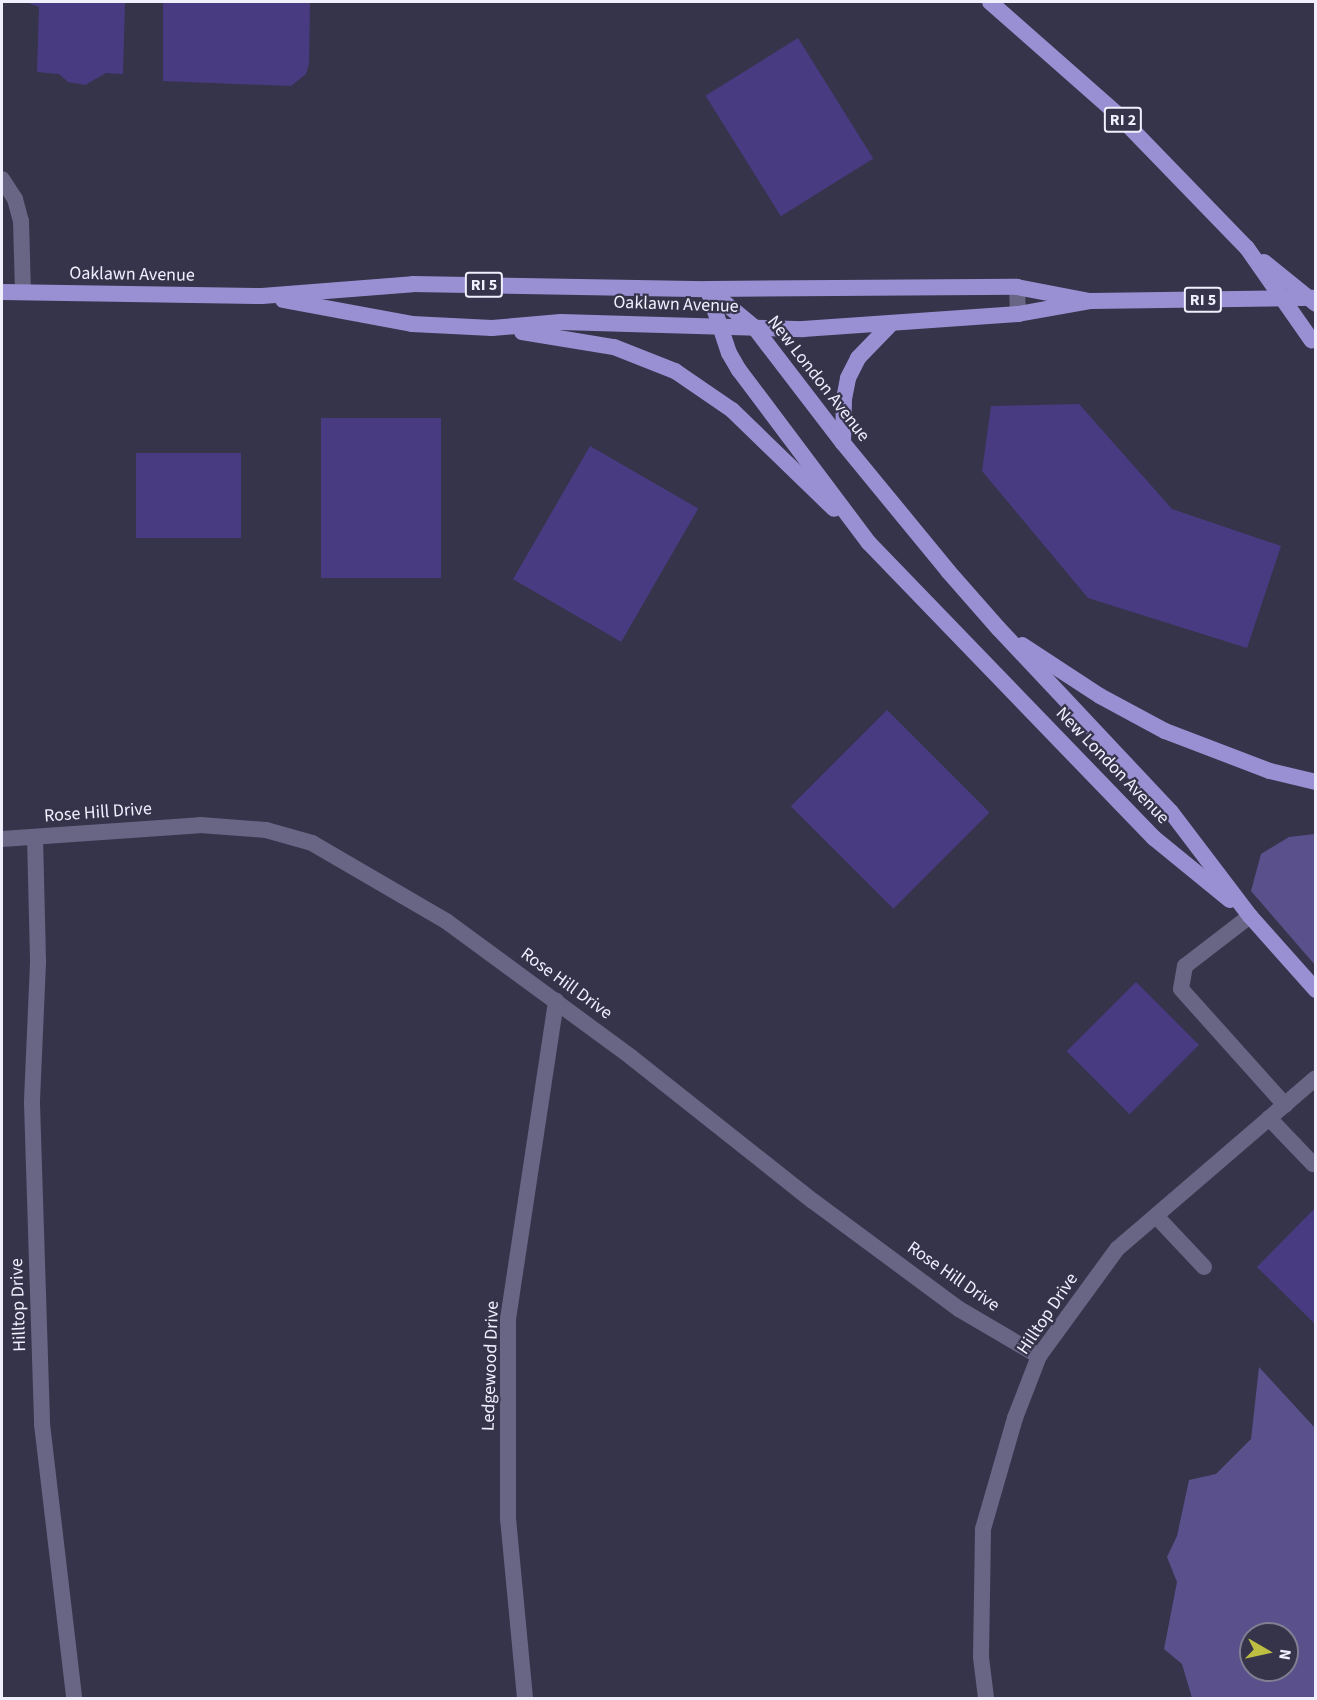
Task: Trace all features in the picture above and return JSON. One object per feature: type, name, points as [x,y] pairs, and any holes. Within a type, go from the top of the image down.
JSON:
[{"type":"main road","name":"RI 2","points":[[990,2],[1116,113],[1247,248],[1314,343]]},
{"type":"main road","points":[[1247,248],[1316,304]]},
{"type":"main road","name":"Oaklawn Avenue","points":[[2,292],[262,296],[413,284],[708,289],[1017,287],[1090,301]]},
{"type":"main road","name":"New London Avenue","points":[[708,289],[729,352],[751,389],[869,543],[1154,838],[1250,916]]},
{"type":"main road","name":"New London Avenue","points":[[708,289],[754,327],[843,443],[999,630],[1171,812],[1250,916],[1316,990]]},
{"type":"main road","name":"Oaklawn Avenue","points":[[262,296],[412,324],[492,328],[561,322],[803,329],[1018,314],[1090,301],[1316,298]]},
{"type":"main road","points":[[843,443],[844,399],[849,378],[858,358],[891,324]]},
{"type":"main road","points":[[492,328],[614,347],[675,370],[732,410],[869,543]]},
{"type":"main road","points":[[999,630],[1100,696],[1165,730],[1270,771],[1316,782]]},
{"type":"street","points":[[2,179],[15,199],[21,221],[23,292]]},
{"type":"street","points":[[1017,287],[1018,314]]},
{"type":"street","name":"Rose Hill Drive","points":[[2,839],[200,825],[266,830],[312,843],[446,921],[556,1001],[813,1201],[959,1309],[1039,1356]]},
{"type":"street","name":"Hilltop Drive","points":[[34,837],[38,963],[32,1103],[42,1424],[74,1698]]},
{"type":"street","points":[[1250,916],[1185,966],[1181,989],[1284,1105]]},
{"type":"street","name":"Ledgewood Drive","points":[[525,1698],[508,1519],[508,1319],[556,1001]]},
{"type":"street","name":"Hilltop Drive","points":[[986,1698],[981,1657],[983,1529],[1015,1418],[1039,1356],[1117,1249],[1316,1078]]},
{"type":"street","points":[[1269,1118],[1313,1164]]},
{"type":"street","points":[[1156,1216],[1204,1267]]},
{"type":"shaded area","points":[[1316,834],[1315,965],[1251,891],[1261,854],[1289,837]]},
{"type":"shaded area","points":[[1259,1367],[1315,1428],[1315,1698],[1192,1698],[1182,1664],[1164,1649],[1177,1582],[1167,1557],[1177,1536],[1189,1480],[1216,1474],[1251,1439]]},
{"type":"building","points":[[26,2],[125,2],[123,74],[106,73],[85,85],[68,82],[59,74],[37,72],[39,7]]},
{"type":"building","points":[[163,2],[310,2],[309,64],[306,74],[291,86],[163,81]]},
{"type":"building","points":[[798,38],[873,158],[781,216],[706,96]]},
{"type":"building","points":[[1079,404],[1172,509],[1281,546],[1247,648],[1088,598],[982,471],[991,406]]},
{"type":"building","points":[[321,418],[441,418],[441,578],[321,578]]},
{"type":"building","points":[[590,446],[698,508],[621,642],[513,579]]},
{"type":"building","points":[[136,453],[241,453],[241,538],[136,538]]},
{"type":"building","points":[[887,710],[990,813],[893,909],[791,806]]},
{"type":"building","points":[[1136,982],[1199,1045],[1130,1114],[1067,1051]]},
{"type":"building","points":[[1316,1207],[1316,1325],[1257,1267]]}]
